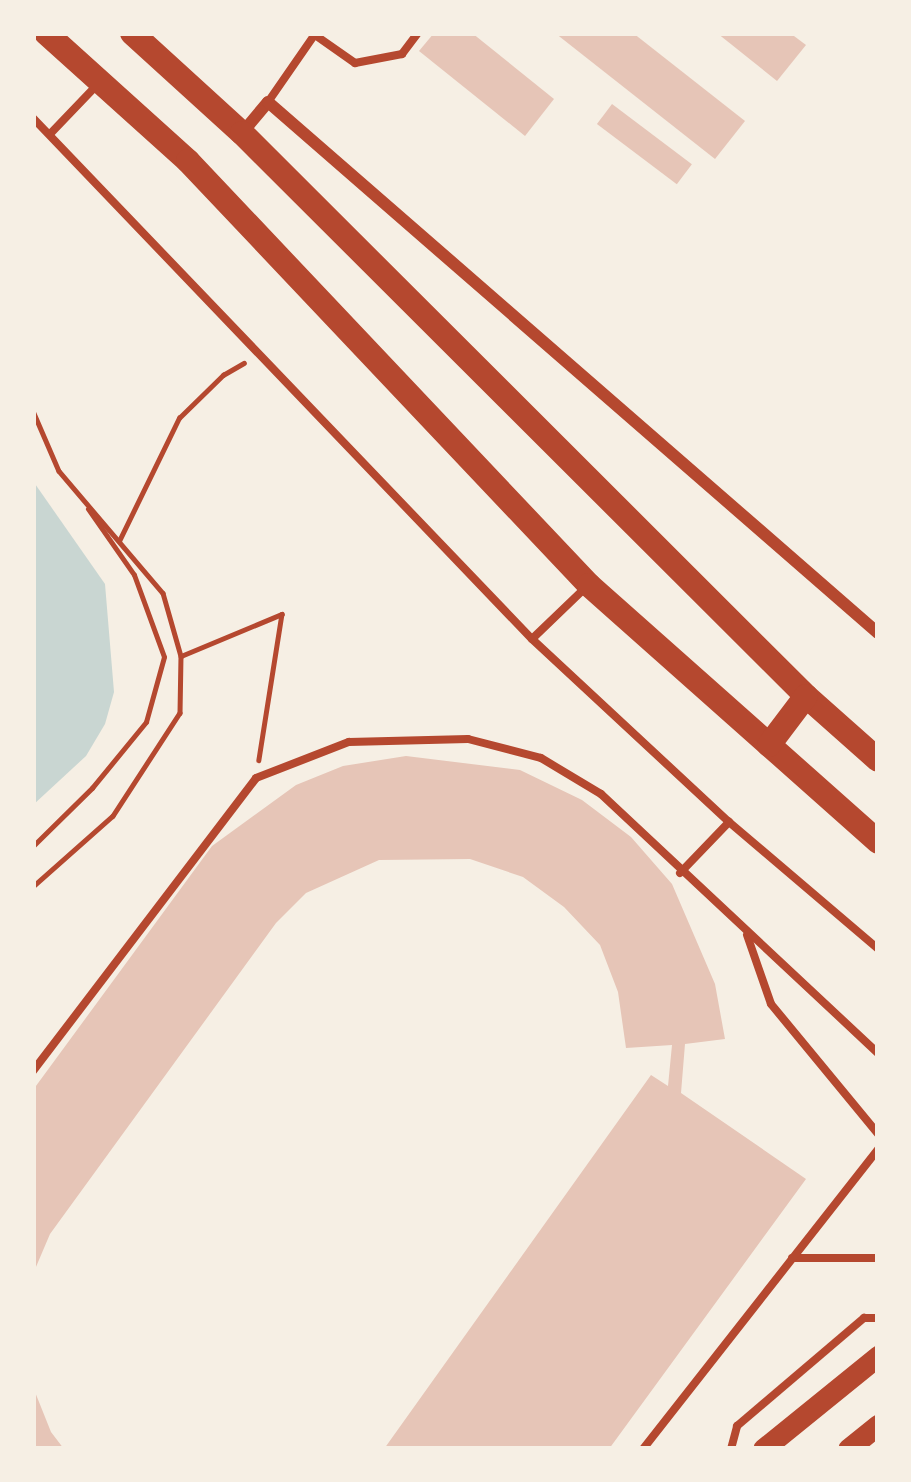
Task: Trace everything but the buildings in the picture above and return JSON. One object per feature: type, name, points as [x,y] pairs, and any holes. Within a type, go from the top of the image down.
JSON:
[{"type":"main road","points":[[46,33],[188,161],[589,585],[878,842]]},
{"type":"main road","points":[[132,33],[242,133],[806,696],[878,760]]},
{"type":"main road","points":[[769,746],[806,696]]},
{"type":"street","points":[[242,133],[268,102],[878,633]]},
{"type":"street","points":[[763,1449],[878,1356]]},
{"type":"street","points":[[848,1449],[878,1425]]},
{"type":"lane","points":[[268,102],[316,34],[355,63],[402,54],[418,33]]},
{"type":"lane","points":[[51,133],[100,82]]},
{"type":"lane","points":[[33,118],[532,640],[728,822],[878,949]]},
{"type":"lane","points":[[532,640],[589,585]]},
{"type":"lane","points":[[33,1071],[256,778],[350,742],[468,739],[541,758],[601,794],[680,873],[878,1053]]},
{"type":"lane","points":[[680,873],[728,822]]},
{"type":"lane","points":[[747,934],[771,1004],[878,1134]]},
{"type":"lane","points":[[643,1449],[878,1149]]},
{"type":"lane","points":[[792,1258],[878,1258]]},
{"type":"lane","points":[[731,1449],[737,1426],[864,1318],[878,1318]]},
{"type":"path","points":[[119,541],[179,418],[223,375],[260,353]]},
{"type":"path","points":[[33,411],[59,471],[164,593],[181,656],[180,712],[113,816],[33,887]]},
{"type":"path","points":[[33,846],[92,788],[146,722],[164,657],[134,575],[74,489]]},
{"type":"path","points":[[181,656],[282,614],[256,778]]},
{"type":"shaded area","points":[[33,481],[105,584],[114,692],[105,724],[86,756],[33,805]]}]
